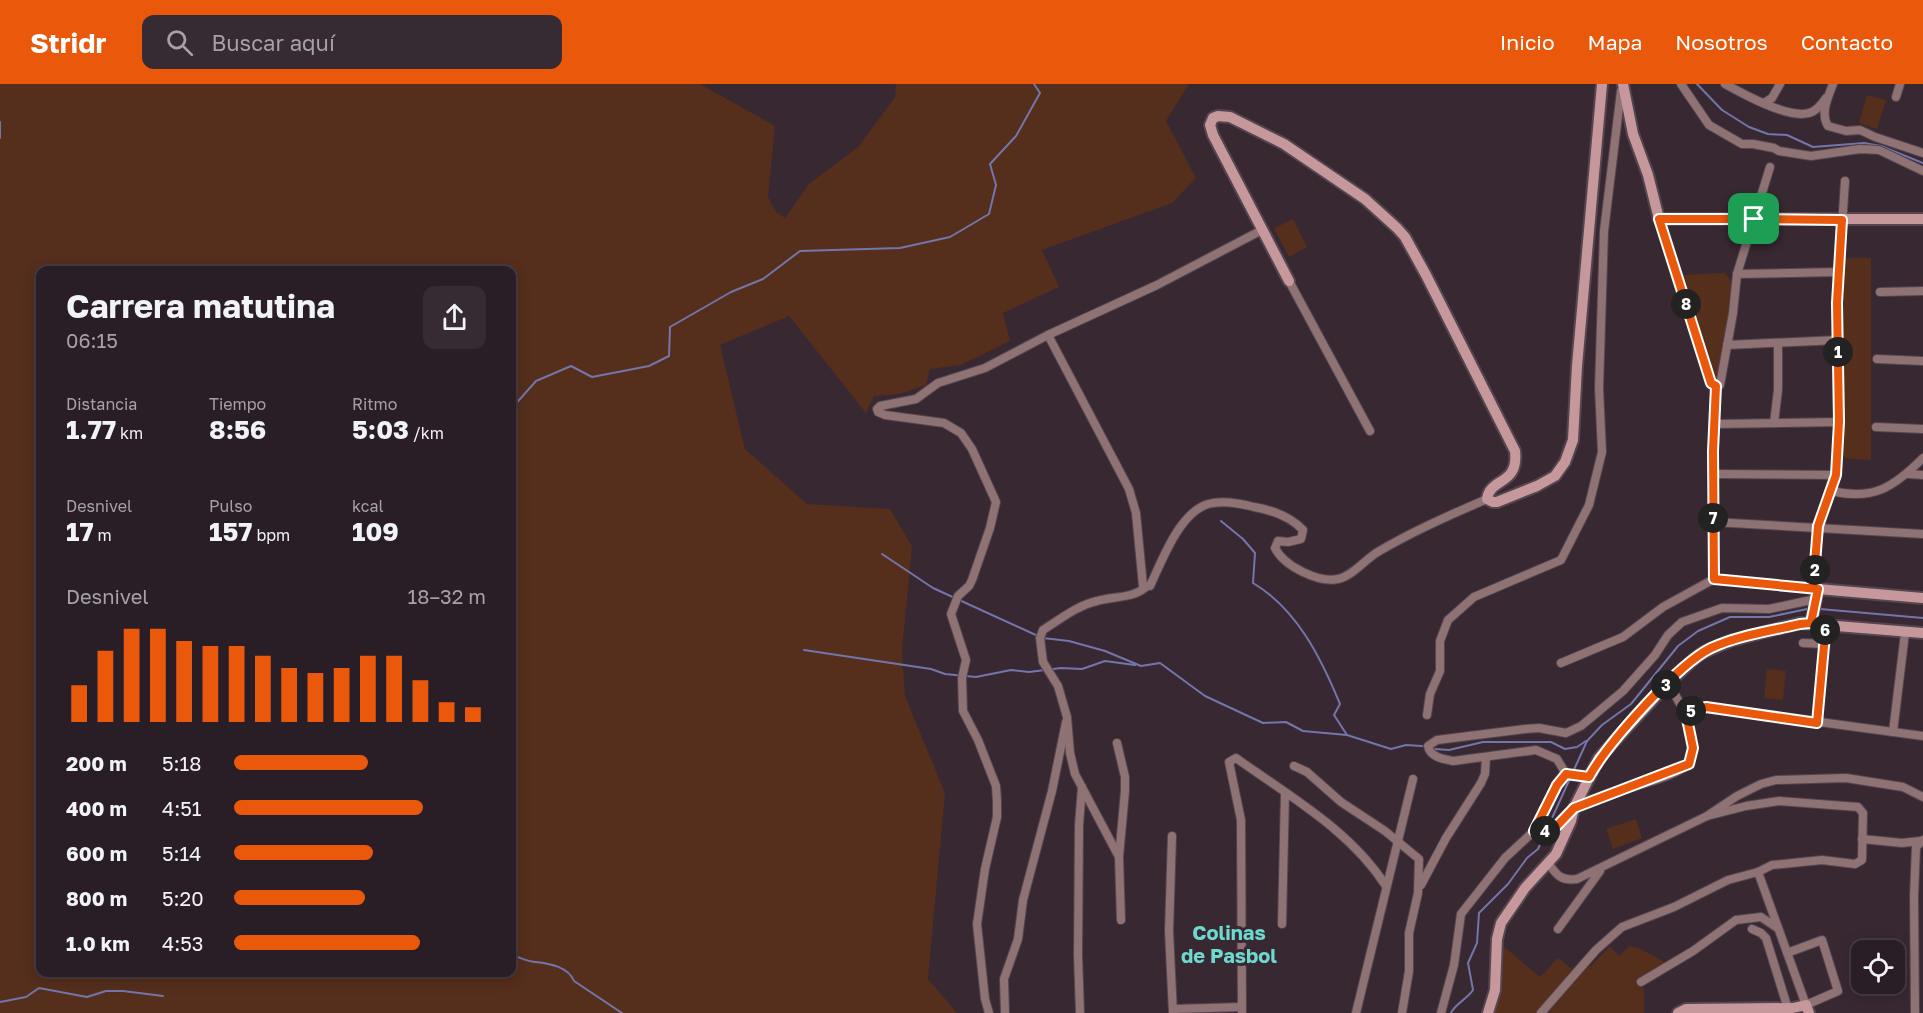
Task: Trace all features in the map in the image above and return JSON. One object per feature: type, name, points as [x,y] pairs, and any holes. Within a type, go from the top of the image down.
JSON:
[{"type":"street","points":[[1487,499],[1497,502],[1547,481],[1562,468],[1570,452],[1573,440],[1577,366],[1602,84]]},
{"type":"street","points":[[1623,84],[1633,134],[1648,175],[1659,219],[1711,383],[1716,386]]},
{"type":"street","points":[[1427,715],[1430,694],[1440,671],[1440,641],[1448,620],[1474,597],[1561,560],[1589,505],[1603,439],[1599,388],[1604,231],[1623,84]]},
{"type":"street","points":[[1681,84],[1709,125],[1742,144],[1753,144],[1811,156],[1860,149],[1879,150],[1923,171]]},
{"type":"street","points":[[1726,84],[1764,103],[1799,114],[1817,109],[1829,94]]},
{"type":"street","points":[[1764,103],[1772,98],[1780,84]]},
{"type":"street","points":[[1833,84],[1824,113],[1828,126],[1846,131],[1860,130],[1923,153]]},
{"type":"street","points":[[1896,97],[1900,84]]},
{"type":"street","points":[[1119,857],[1075,774],[1070,753],[1067,717],[1058,686],[1043,662],[1040,638],[1043,630],[1086,605],[1096,601],[1120,598],[1150,586],[1162,556],[1183,525],[1197,511],[1209,504],[1222,502],[1262,508],[1298,525],[1303,530],[1301,539],[1288,542],[1278,541],[1275,548],[1277,553],[1302,572],[1331,580],[1344,577],[1375,553],[1410,534],[1487,499],[1489,492],[1510,476],[1516,459],[1515,451],[1405,237],[1383,213],[1365,199],[1284,144],[1230,117],[1218,116],[1211,121],[1211,130],[1370,431]]},
{"type":"street","points":[[1716,386],[1722,383],[1737,274],[1770,167]]},
{"type":"street","points":[[1811,623],[1816,592],[1818,526],[1836,475],[1839,422],[1839,272],[1845,181]]},
{"type":"street","points":[[1659,219],[1923,219]]},
{"type":"street","points":[[989,1013],[985,999],[977,924],[985,869],[997,817],[996,786],[978,740],[963,711],[962,678],[966,660],[951,614],[958,596],[972,580],[990,528],[996,502],[972,449],[961,433],[944,423],[885,415],[878,412],[878,409],[880,406],[916,399],[938,383],[986,368],[1048,335],[1157,285],[1262,230]]},
{"type":"street","points":[[1737,274],[1839,272]]},
{"type":"street","points":[[1880,292],[1923,291]]},
{"type":"street","points":[[1048,335],[1129,489],[1139,536],[1142,560],[1141,583],[1146,587]]},
{"type":"street","points":[[1727,345],[1838,340]]},
{"type":"street","points":[[1774,423],[1778,390],[1778,343]]},
{"type":"street","points":[[1876,359],[1923,361]]},
{"type":"street","points":[[1714,579],[1713,474],[1716,386]]},
{"type":"street","points":[[1715,424],[1839,422]]},
{"type":"street","points":[[1876,427],[1923,429]]},
{"type":"street","points":[[1832,491],[1865,495],[1884,489],[1908,474],[1923,458]]},
{"type":"street","points":[[1713,474],[1836,475]]},
{"type":"street","points":[[1908,474],[1923,475]]},
{"type":"street","points":[[1713,522],[1818,526],[1923,534]]},
{"type":"street","points":[[1561,663],[1623,637],[1672,601],[1714,579],[1816,592],[1923,598]]},
{"type":"street","points":[[1566,774],[1557,759],[1536,750],[1453,761],[1442,759],[1430,751],[1428,746],[1437,740],[1525,729],[1539,728],[1560,733],[1571,732],[1623,691],[1655,656],[1668,635],[1682,622],[1722,608],[1769,609],[1816,592]]},
{"type":"street","points":[[1488,1013],[1495,990],[1497,939],[1502,923],[1525,888],[1549,864],[1564,840],[1574,808],[1589,777],[1606,750],[1668,683],[1692,661],[1714,647],[1800,624],[1826,624],[1923,633]]},
{"type":"street","points":[[1817,723],[1826,624]]},
{"type":"street","points":[[1893,732],[1905,633]]},
{"type":"street","points":[[1803,643],[1824,644]]},
{"type":"street","points":[[1534,831],[1552,831],[1574,808],[1689,764],[1693,748],[1686,714],[1668,683]]},
{"type":"street","points":[[1686,714],[1706,707],[1923,736]]},
{"type":"street","points":[[1005,1013],[1004,979],[1018,939],[1023,900],[1052,791],[1067,717]]},
{"type":"street","points":[[1117,744],[1125,791],[1119,857],[1121,920]]},
{"type":"street","points":[[1418,893],[1431,863],[1481,783],[1485,774],[1486,757]]},
{"type":"street","points":[[1172,836],[1169,931],[1173,1011],[1241,1010],[1243,877],[1241,820],[1228,762],[1236,758],[1320,817],[1358,850],[1386,886]]},
{"type":"street","points":[[1294,766],[1307,772],[1341,802],[1419,859],[1418,893],[1408,940],[1409,971],[1402,1013]]},
{"type":"street","points":[[1566,774],[1589,777]]},
{"type":"street","points":[[1441,1013],[1454,965],[1461,914],[1505,858],[1534,831],[1557,785],[1566,774]]},
{"type":"street","points":[[1707,816],[1718,807],[1761,784],[1793,778],[1846,778],[1903,787],[1923,797]]},
{"type":"street","points":[[1356,1013],[1413,779]]},
{"type":"street","points":[[1080,1013],[1079,825],[1082,785]]},
{"type":"street","points":[[1282,924],[1285,793]]},
{"type":"street","points":[[1541,1013],[1596,950],[1622,927],[1674,907],[1728,880],[1758,872],[1772,865],[1822,860],[1859,863],[1862,860],[1862,810],[1850,805],[1779,801],[1746,806],[1707,816],[1577,879],[1563,880],[1549,864]]},
{"type":"street","points":[[1862,839],[1902,843],[1921,841]]},
{"type":"street","points":[[1915,1013],[1914,896],[1916,848],[1921,841]]},
{"type":"street","points":[[1558,929],[1603,868]]},
{"type":"street","points":[[1758,872],[1808,1009]]},
{"type":"street","points":[[1641,982],[1693,951],[1737,920],[1761,917],[1777,928]]},
{"type":"street","points":[[1752,929],[1766,938],[1789,1011]]},
{"type":"street","points":[[1678,1013],[1686,1009],[1789,1011],[1808,1009],[1838,991],[1822,940],[1787,952]]},
{"type":"shaded area","points":[[0,84],[700,84],[775,126],[768,197],[776,212],[785,218],[809,184],[858,147],[895,97],[896,84],[1189,84],[1166,121],[1196,178],[1172,203],[1042,250],[1059,287],[1003,313],[1010,341],[961,365],[930,369],[926,385],[899,394],[874,396],[866,413],[789,316],[720,345],[745,449],[807,504],[890,509],[912,546],[902,650],[905,696],[945,793],[928,979],[957,1013],[0,1013]]},
{"type":"shaded area","points":[[1867,95],[1886,100],[1877,129],[1859,123]]},
{"type":"shaded area","points":[[1293,219],[1307,247],[1289,257],[1274,228]]},
{"type":"shaded area","points":[[1844,258],[1871,258],[1871,460],[1841,458]]},
{"type":"shaded area","points":[[1725,273],[1732,283],[1719,381],[1713,378],[1702,334],[1698,331],[1681,275]]},
{"type":"shaded area","points":[[1767,669],[1786,671],[1783,700],[1764,698]]},
{"type":"shaded area","points":[[1636,819],[1642,838],[1613,849],[1606,829]]},
{"type":"shaded area","points":[[1501,944],[1540,977],[1558,958],[1572,969],[1581,959],[1590,967],[1610,946],[1619,956],[1629,946],[1639,948],[1666,963],[1635,983],[1644,989],[1644,1013],[1494,1013],[1500,992]]},
{"type":"waterway","points":[[516,404],[536,381],[571,366],[592,377],[649,366],[669,356],[670,327],[731,292],[763,279],[800,251],[900,248],[950,237],[989,214],[996,185],[990,164],[1016,136],[1040,93],[1034,84]]},
{"type":"waterway","points":[[1697,84],[1722,110],[1749,127],[1768,134],[1787,135],[1813,147],[1864,143],[1881,146],[1923,163]]},
{"type":"waterway","points":[[0,122],[0,138]]},
{"type":"waterway","points":[[1221,521],[1243,539],[1255,553],[1253,583],[1282,606],[1316,652],[1340,704],[1334,715],[1347,735]]},
{"type":"waterway","points":[[882,554],[933,588],[1038,636]]},
{"type":"waterway","points":[[1451,1013],[1473,990],[1468,963],[1477,943],[1479,913],[1508,884],[1527,858],[1538,849],[1587,741],[1602,725],[1631,704],[1678,646],[1698,631],[1730,617],[1769,617],[1807,609]]},
{"type":"waterway","points":[[1820,609],[1923,618]]},
{"type":"waterway","points":[[1043,638],[1069,641],[1105,651],[1141,666],[1160,663],[1205,696],[1263,723],[1286,722],[1303,731],[1347,735],[1391,749],[1406,745],[1422,746]]},
{"type":"waterway","points":[[804,650],[931,669],[945,674],[976,677],[1011,670],[1029,672],[1061,668],[1082,669],[1105,661],[1135,665]]},
{"type":"waterway","points":[[1435,749],[1449,750],[1483,742],[1551,742],[1565,749],[1577,747],[1586,741]]},
{"type":"waterway","points":[[516,956],[563,969],[574,981],[622,1013]]},
{"type":"waterway","points":[[0,1002],[26,997],[39,988],[87,997],[106,991],[163,996]]},
{"type":"district","name":"Colinas de Pasbol","points":[[1229,944]]},
{"type":"route","points":[[1754,219],[1659,219],[1711,383],[1716,386],[1713,451],[1714,579],[1818,589],[1816,599],[1811,623],[1826,624],[1817,723],[1716,708],[1695,709],[1686,714],[1693,748],[1689,764],[1684,768],[1574,808],[1552,831],[1534,831],[1557,785],[1566,774],[1589,777],[1606,750],[1668,683],[1702,653],[1730,641],[1811,623],[1818,589],[1813,588],[1818,526],[1836,475],[1839,422],[1837,303],[1842,220],[1754,219]]}]
